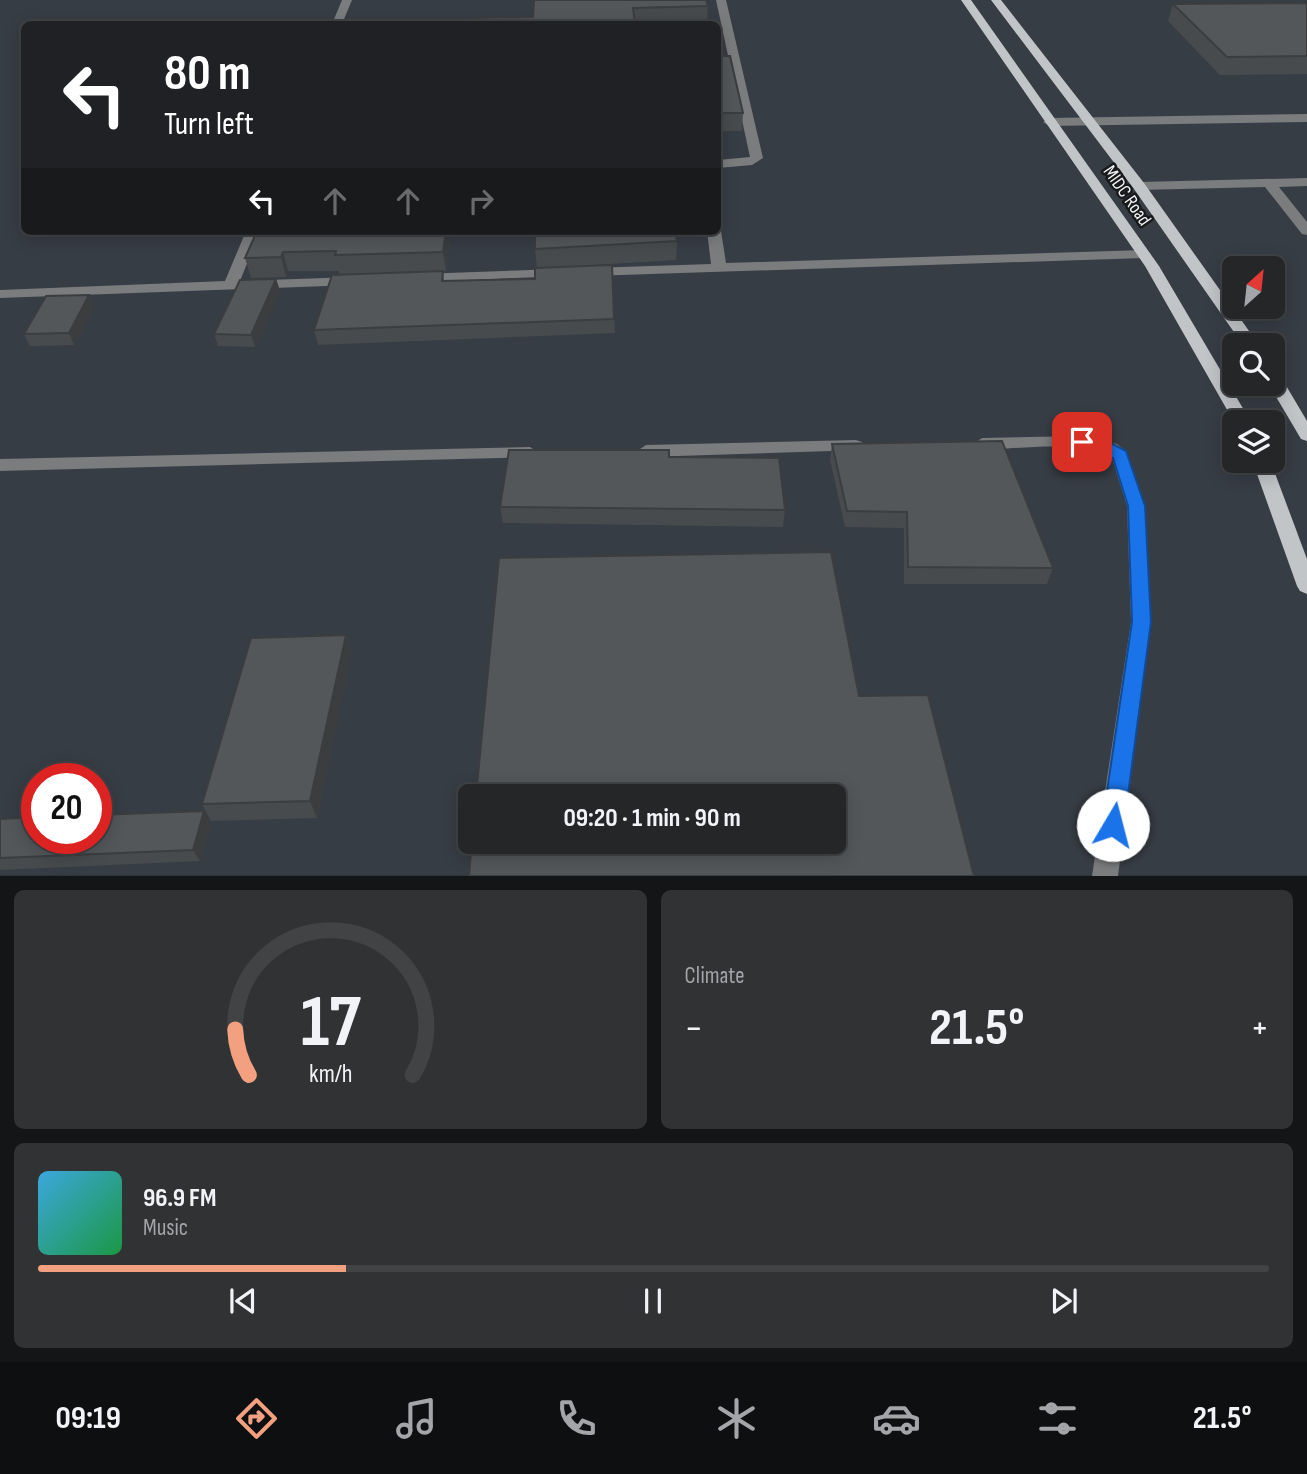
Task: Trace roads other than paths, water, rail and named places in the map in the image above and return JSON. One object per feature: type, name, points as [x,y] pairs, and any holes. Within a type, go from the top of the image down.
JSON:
[{"type":"main road","name":"MIDC Road","points":[[967,0],[1049,122],[1144,254],[1236,410]]},
{"type":"main road","name":"MIDC Road","points":[[996,0],[1139,186],[1243,333]]},
{"type":"main road","points":[[1284,396],[1307,435]]},
{"type":"main road","points":[[1266,473],[1307,586]]},
{"type":"street","points":[[338,21],[347,0]]},
{"type":"street","points":[[721,0],[757,158],[752,161],[721,164]]},
{"type":"street","points":[[1049,122],[1307,118]]},
{"type":"street","points":[[1269,183],[1307,231]]},
{"type":"street","points":[[1139,186],[1307,183]]},
{"type":"street","points":[[231,285],[251,235]]},
{"type":"street","points":[[715,235],[719,267]]},
{"type":"street","points":[[398,279],[1144,254]]},
{"type":"street","points":[[0,294],[370,280]]},
{"type":"street","points":[[957,444],[1082,442],[1101,445],[1120,455],[1136,506],[1141,622],[1105,876]]},
{"type":"street","points":[[624,451],[874,446]]},
{"type":"street","points":[[0,465],[555,453]]}]
